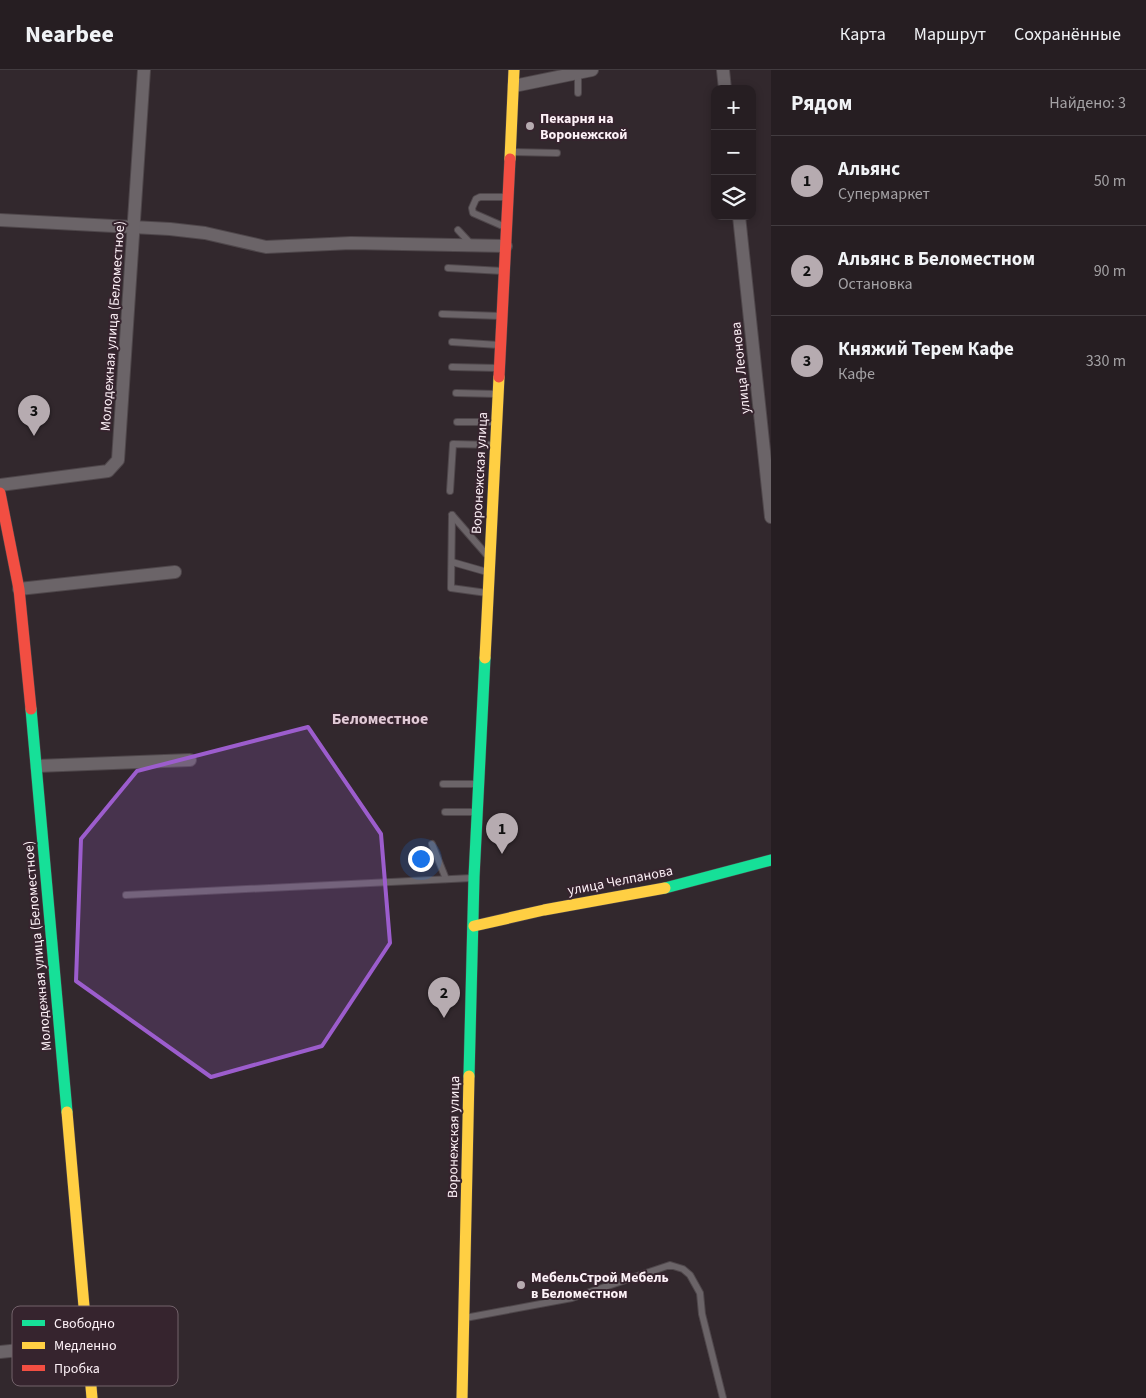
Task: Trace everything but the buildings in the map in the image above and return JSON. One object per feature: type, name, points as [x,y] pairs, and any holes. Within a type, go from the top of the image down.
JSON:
[{"type":"street","name":"Молодежная улица (Беломестное)","points":[[0,485],[108,471],[117,464],[144,70]]},
{"type":"street","name":"Воронежская улица","points":[[462,1398],[476,812],[514,70]]},
{"type":"street","points":[[514,86],[592,70]]},
{"type":"street","points":[[723,70],[725,85]]},
{"type":"street","points":[[0,220],[134,225],[205,233],[266,247],[351,244],[506,246]]},
{"type":"street","name":"улица Леонова","points":[[739,220],[771,517]]},
{"type":"street","name":"Молодежная улица (Беломестное)","points":[[0,493],[19,589],[37,766],[85,1306]]},
{"type":"street","points":[[19,589],[174,572]]},
{"type":"street","points":[[37,766],[190,760]]},
{"type":"street","name":"улица Челпанова","points":[[474,926],[544,910],[651,892],[771,860]]},
{"type":"lane","points":[[578,73],[578,93]]},
{"type":"lane","points":[[510,152],[557,153]]},
{"type":"lane","points":[[506,228],[473,213],[472,208],[476,199],[480,197],[508,197]]},
{"type":"lane","points":[[458,230],[472,245]]},
{"type":"lane","points":[[448,268],[504,271]]},
{"type":"lane","points":[[442,314],[502,316]]},
{"type":"lane","points":[[452,342],[500,345]]},
{"type":"lane","points":[[452,367],[499,368]]},
{"type":"lane","points":[[456,393],[498,394]]},
{"type":"lane","points":[[457,422],[496,422]]},
{"type":"lane","points":[[450,491],[453,444],[495,445]]},
{"type":"lane","points":[[488,593],[451,588],[452,515],[490,558]]},
{"type":"lane","points":[[452,562],[489,572]]},
{"type":"lane","points":[[443,784],[478,784]]},
{"type":"lane","points":[[445,812],[476,812]]},
{"type":"lane","points":[[432,844],[446,879]]},
{"type":"lane","points":[[126,895],[474,878]]},
{"type":"lane","points":[[464,1318],[572,1298],[670,1265],[677,1266],[690,1275],[700,1293],[702,1314],[723,1398]]},
{"type":"highlighted area","points":[[308,727],[381,834],[390,943],[322,1046],[211,1077],[76,981],[81,839],[137,771]]},
{"type":"traffic: fast","points":[[469,1076],[474,877],[485,658]]},
{"type":"traffic: fast","points":[[31,709],[67,1112]]},
{"type":"traffic: fast","points":[[665,888],[771,860]]},
{"type":"traffic: slow","points":[[510,159],[514,70]]},
{"type":"traffic: slow","points":[[485,658],[499,377]]},
{"type":"traffic: slow","points":[[474,926],[544,910],[665,888]]},
{"type":"traffic: slow","points":[[462,1398],[469,1076]]},
{"type":"traffic: slow","points":[[67,1112],[84,1306]]},
{"type":"traffic: slow","points":[[91,1386],[92,1398]]},
{"type":"traffic: jam","points":[[499,377],[510,159]]},
{"type":"traffic: jam","points":[[0,493],[19,589],[31,709]]},
{"type":"place","name":"Пекарня на Воронежской","points":[[530,126]]},
{"type":"place","name":"Княжий Терем Кафе","points":[[34,436]]},
{"type":"place","name":"Альянс","points":[[502,854]]},
{"type":"place","name":"Альянс в Беломестном","points":[[444,1018]]},
{"type":"place","name":"МебельСтрой Мебель в Беломестном","points":[[521,1285]]},
{"type":"district","name":"Беломестное","points":[[380,718]]}]
